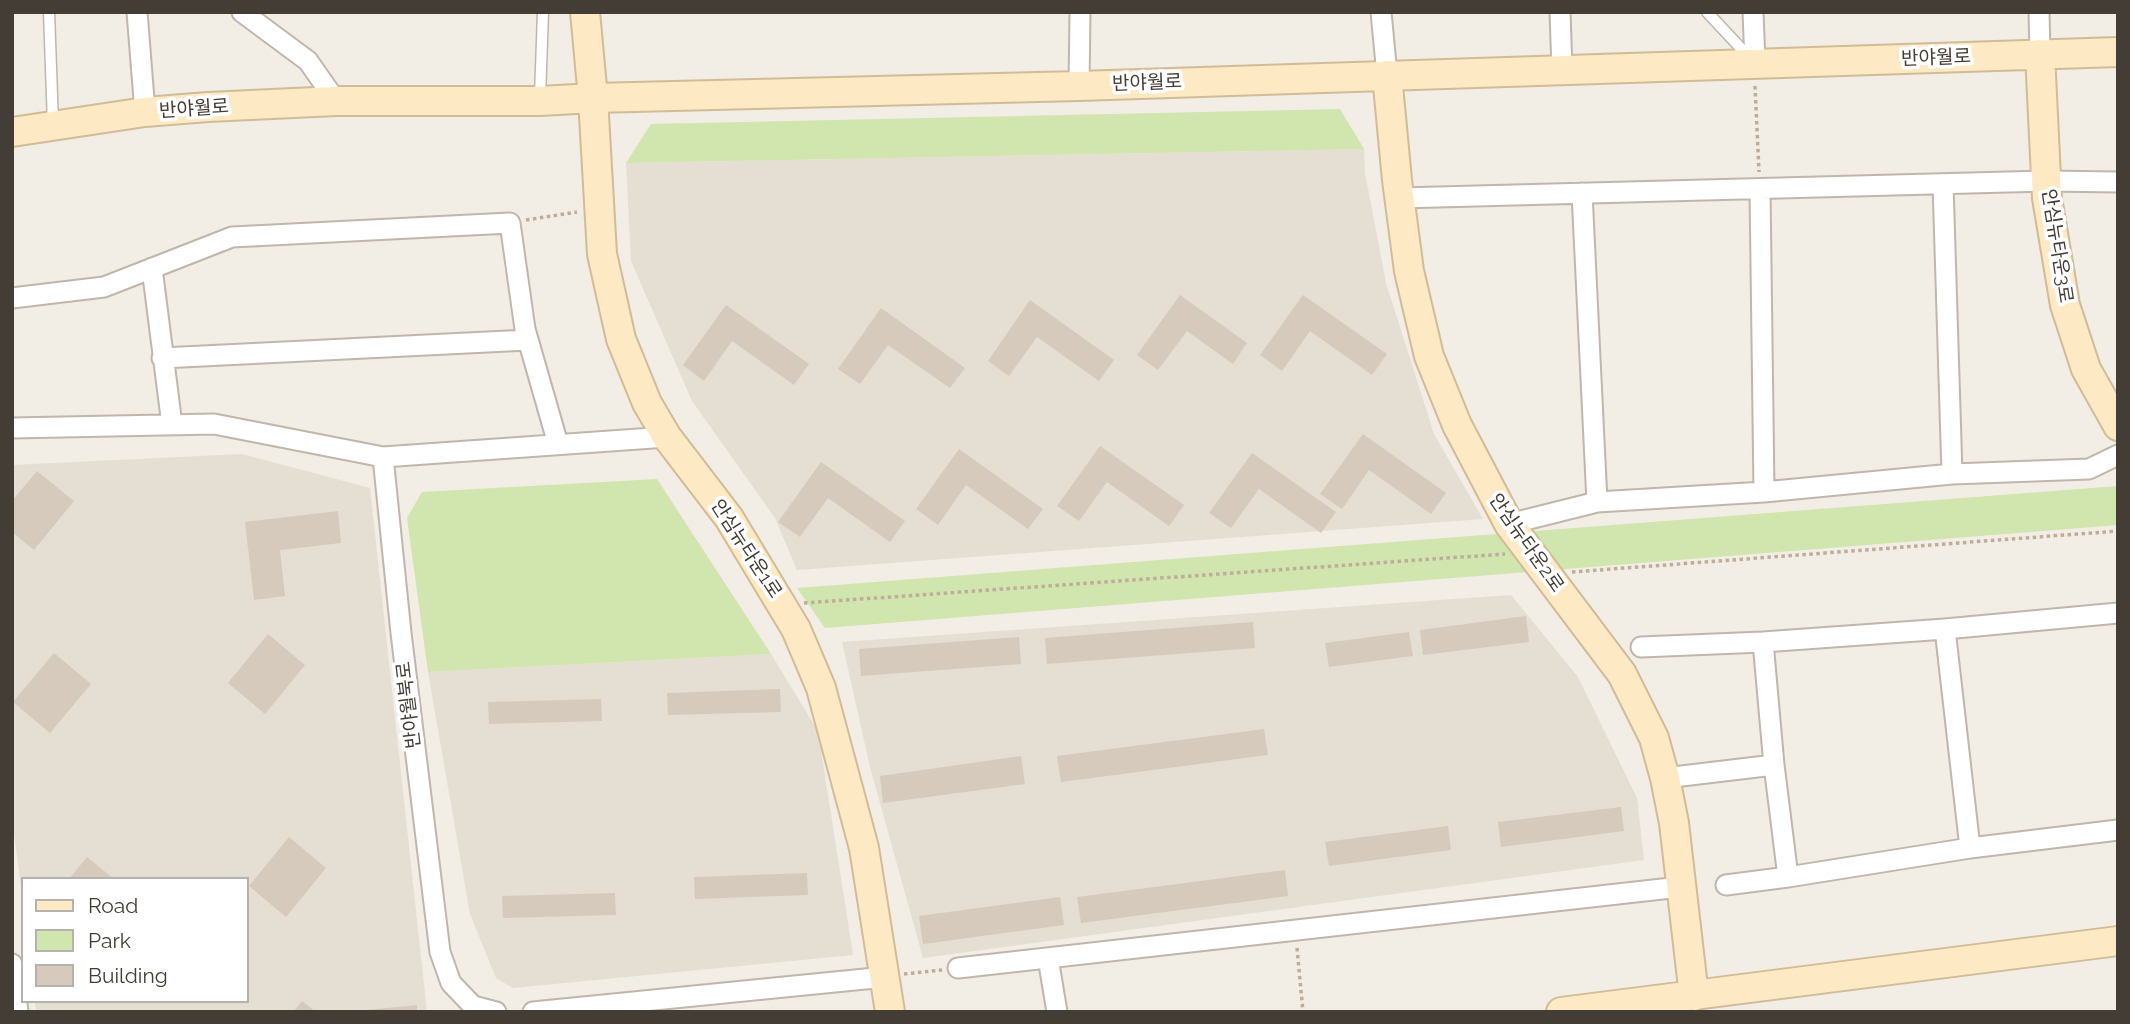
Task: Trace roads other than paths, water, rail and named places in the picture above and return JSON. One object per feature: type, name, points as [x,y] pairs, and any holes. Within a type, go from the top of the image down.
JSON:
[{"type":"street","points":[[137,12],[145,112]]},
{"type":"street","points":[[242,12],[308,61],[337,101]]},
{"type":"street","name":"안심뉴타운1로","points":[[585,12],[602,254],[621,339],[647,403],[667,437],[729,518],[782,604],[796,629],[821,688],[864,848],[890,1012]]},
{"type":"street","points":[[1079,86],[1080,12]]},
{"type":"street","points":[[1381,12],[1387,75]]},
{"type":"street","points":[[1560,12],[1562,70]]},
{"type":"street","points":[[1753,12],[1755,64]]},
{"type":"street","points":[[2039,12],[2040,54]]},
{"type":"street","name":"반야월로","points":[[12,132],[145,112],[337,101],[540,102],[593,98],[1079,86],[2118,52]]},
{"type":"street","name":"안심뉴타운3로","points":[[2040,54],[2047,198],[2065,305],[2086,369],[2118,426]]},
{"type":"street","name":"안심뉴타운2로","points":[[1387,75],[1409,271],[1429,356],[1457,425],[1508,524],[1622,674],[1654,738],[1674,823],[1695,1004]]},
{"type":"street","points":[[1400,198],[2046,181],[2118,182]]},
{"type":"street","points":[[1943,184],[1952,474]]},
{"type":"street","points":[[1759,189],[1763,492]]},
{"type":"street","points":[[1582,193],[1597,502]]},
{"type":"street","points":[[12,298],[104,287],[232,237],[510,223],[528,340],[558,444]]},
{"type":"street","points":[[152,268],[172,425]]},
{"type":"street","points":[[162,358],[528,340]]},
{"type":"street","points":[[12,428],[214,424],[383,457],[667,437]]},
{"type":"street","points":[[1508,524],[1597,502],[1763,492],[1952,474],[2090,469],[2118,455]]},
{"type":"street","name":"반야월북로","points":[[383,457],[401,633],[440,952],[452,983],[473,1006],[496,1012]]},
{"type":"street","points":[[1641,647],[1763,642],[2118,613]]},
{"type":"street","points":[[1945,629],[1970,848]]},
{"type":"street","points":[[1763,642],[1788,877]]},
{"type":"street","points":[[1665,778],[1774,765]]},
{"type":"street","points":[[1726,885],[1970,848],[2118,830]]},
{"type":"street","points":[[958,968],[1680,887]]},
{"type":"street","points":[[1561,1012],[1695,1004],[2118,941]]},
{"type":"street","points":[[1048,958],[1057,1012]]},
{"type":"street","points":[[12,964],[18,1012]]},
{"type":"street","points":[[533,1012],[885,976]]},
{"type":"lane","points":[[49,12],[53,126]]},
{"type":"lane","points":[[540,102],[543,12]]},
{"type":"lane","points":[[1707,12],[1755,64]]}]
